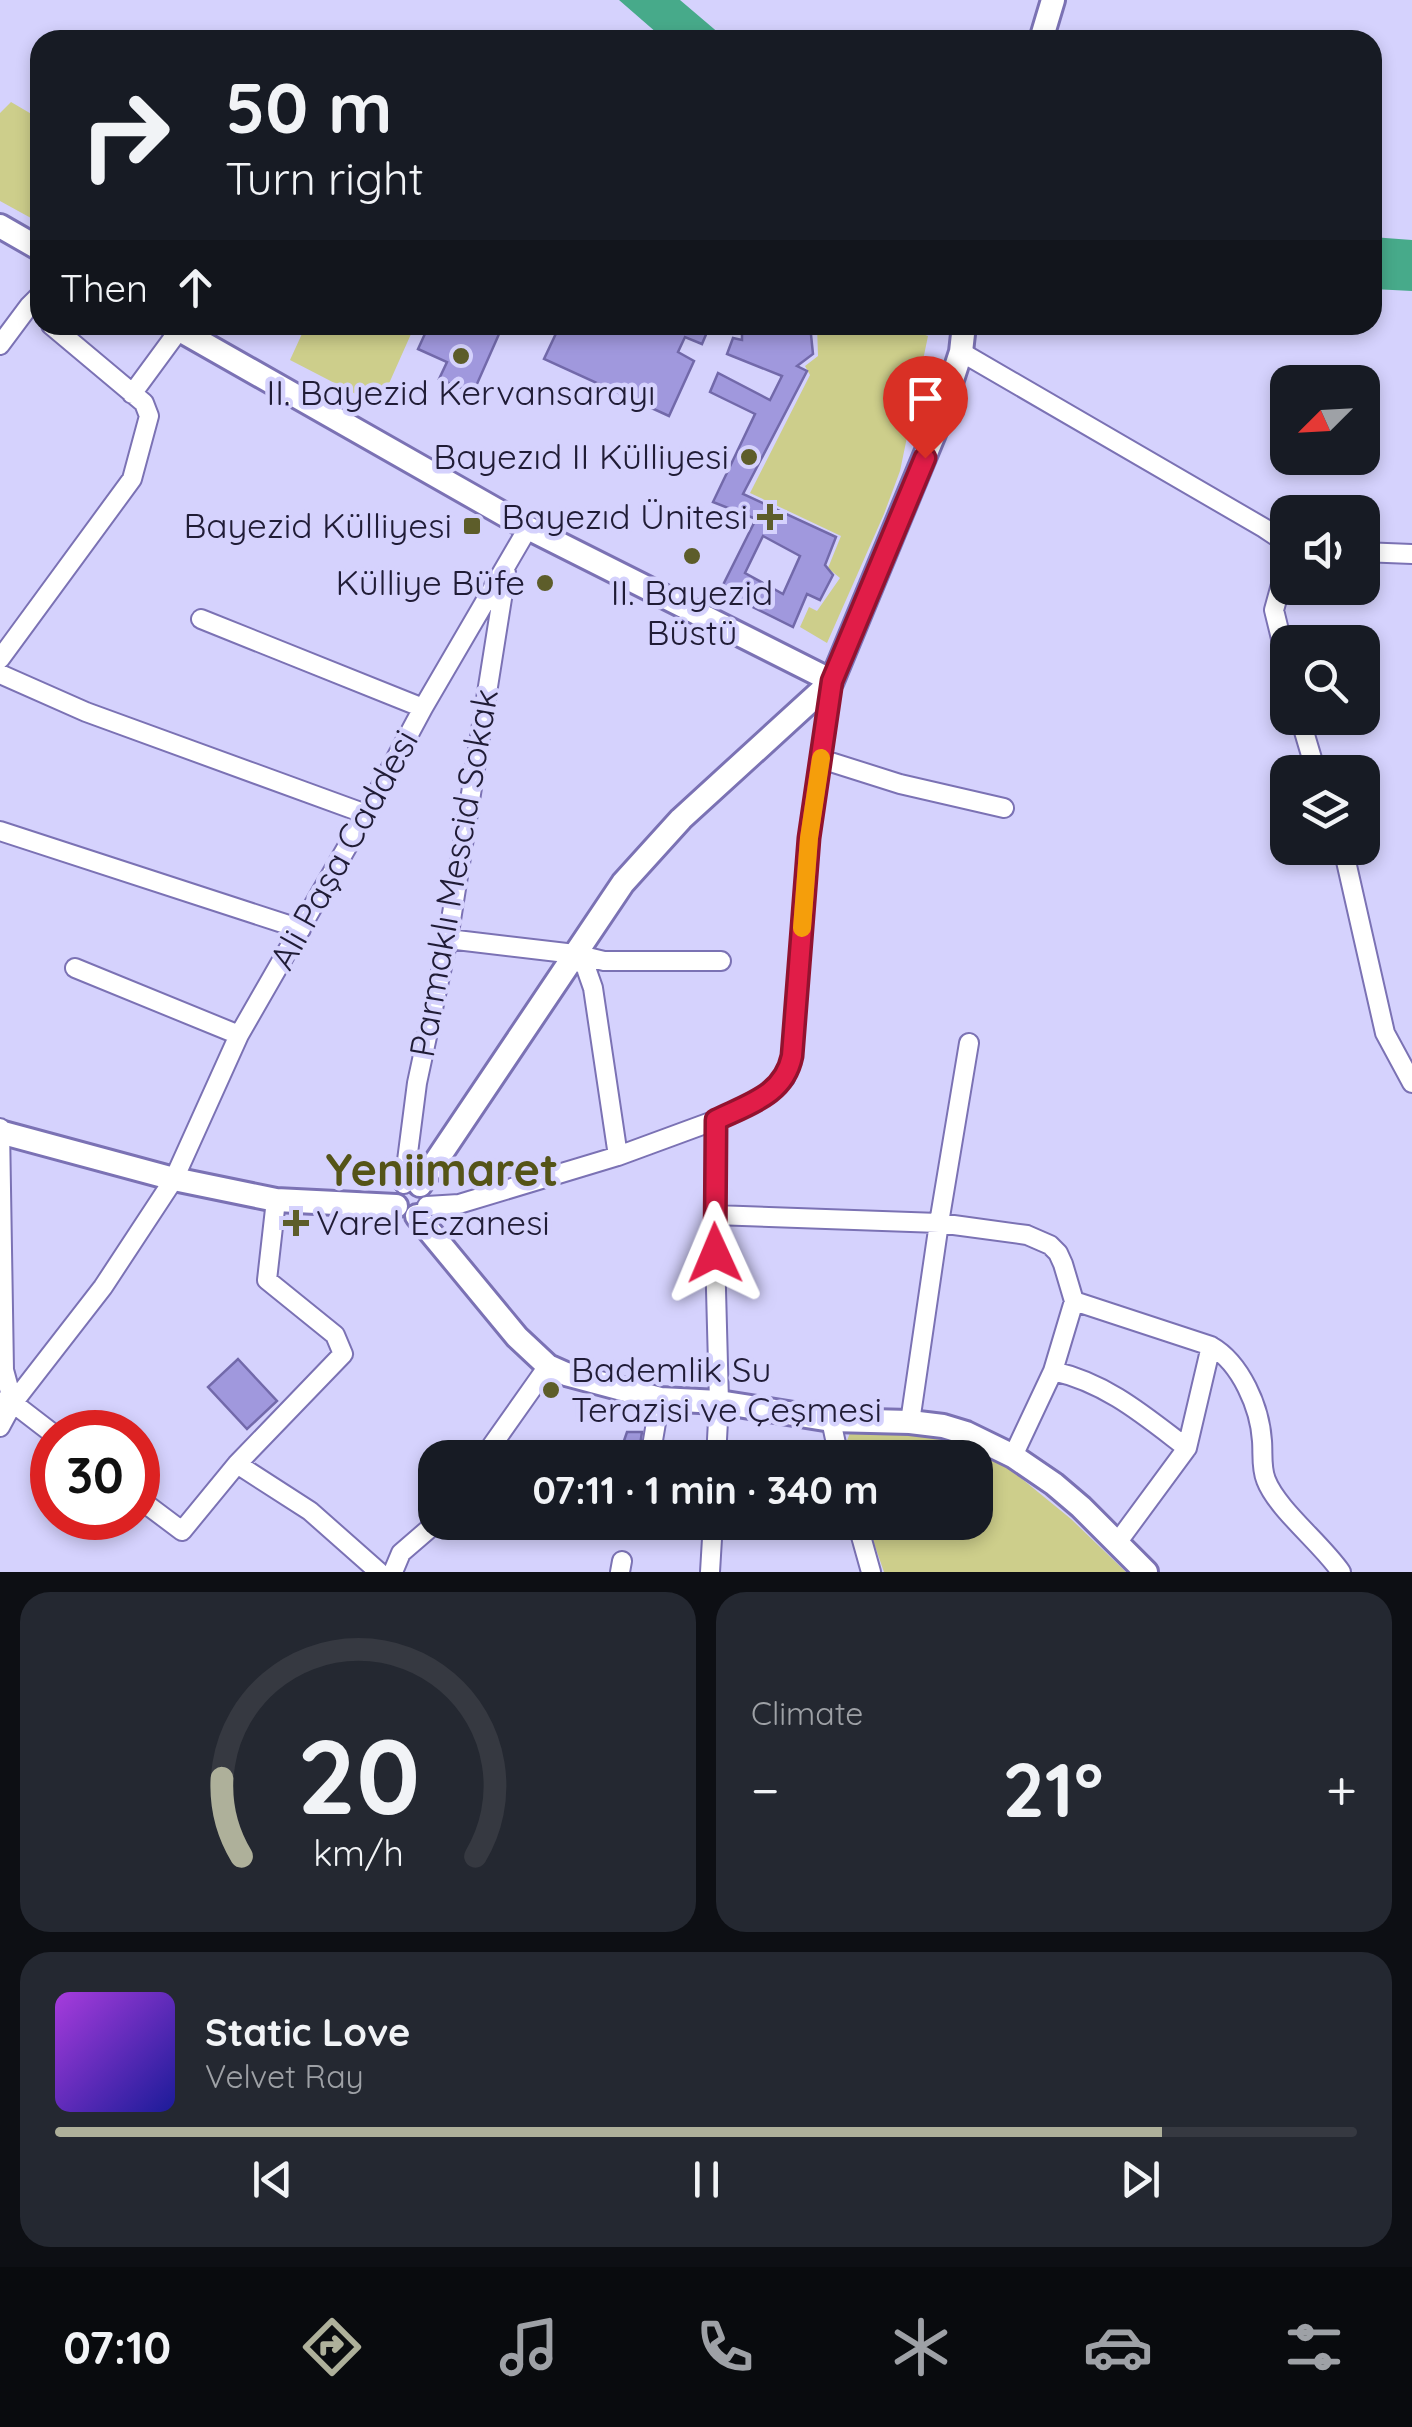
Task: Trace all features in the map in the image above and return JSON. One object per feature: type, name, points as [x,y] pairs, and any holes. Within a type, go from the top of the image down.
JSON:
[{"type":"street","points":[[1044,30],[1052,6]]},
{"type":"street","points":[[0,226],[30,243]]},
{"type":"street","points":[[0,346],[30,312]]},
{"type":"street","points":[[0,658],[132,479],[149,416],[144,403],[64,335]]},
{"type":"street","points":[[132,394],[170,335]]},
{"type":"street","points":[[187,335],[528,528],[832,681]]},
{"type":"street","points":[[30,1418],[6,1402],[0,1131],[174,1179],[276,1200],[413,1199],[459,1204],[618,1156],[716,1120],[778,1087],[790,1068],[809,838],[832,681],[925,458],[961,352],[963,335]]},
{"type":"street","points":[[961,352],[1270,532]]},
{"type":"street","name":"Ali Paşa Caddesi","points":[[0,1427],[6,1402],[104,1287],[174,1179],[240,1035],[422,708],[528,528]]},
{"type":"street","points":[[1380,553],[1412,554]]},
{"type":"street","name":"Parmaklı Mescid Sokak","points":[[413,1199],[417,1083],[448,939],[508,562]]},
{"type":"street","points":[[202,619],[422,708]]},
{"type":"street","points":[[0,674],[86,712],[366,814]]},
{"type":"street","points":[[413,1199],[574,954],[650,850],[680,818],[832,681]]},
{"type":"street","points":[[821,759],[900,784],[1004,808]]},
{"type":"street","points":[[0,831],[301,929]]},
{"type":"street","points":[[1348,865],[1384,1033],[1412,1083]]},
{"type":"street","points":[[448,939],[604,961],[720,961]]},
{"type":"street","points":[[574,954],[586,968],[593,988],[618,1156]]},
{"type":"street","points":[[75,968],[240,1035]]},
{"type":"street","points":[[910,1422],[938,1222],[969,1043]]},
{"type":"street","points":[[716,1120],[717,1440]]},
{"type":"street","points":[[413,1199],[517,1337],[548,1366],[660,1398],[719,1402],[831,1420],[910,1422],[966,1433],[1013,1456],[1054,1484],[1146,1572]]},
{"type":"street","points":[[160,1514],[182,1531],[238,1464],[343,1354],[334,1336],[267,1280],[276,1200]]},
{"type":"street","points":[[714,1215],[938,1222],[1027,1236],[1050,1245],[1064,1264],[1074,1301],[1054,1371],[1013,1456]]},
{"type":"street","points":[[1074,1301],[1220,1351],[1236,1370],[1257,1413],[1266,1482],[1340,1572]]},
{"type":"street","points":[[1116,1543],[1187,1448],[1211,1346]]},
{"type":"street","points":[[496,1440],[548,1366]]},
{"type":"street","points":[[1054,1371],[1110,1392],[1187,1448]]},
{"type":"street","points":[[653,1440],[660,1398]]},
{"type":"street","points":[[831,1420],[835,1440]]},
{"type":"street","points":[[238,1464],[310,1511],[379,1572]]},
{"type":"street","points":[[393,1572],[401,1554],[418,1539]]},
{"type":"street","points":[[710,1572],[711,1540]]},
{"type":"street","points":[[862,1540],[871,1572]]},
{"type":"shaded area","points":[[619,0],[680,0],[715,30],[654,30]]},
{"type":"shaded area","points":[[11,102],[30,113],[30,218],[0,201],[0,113]]},
{"type":"shaded area","points":[[1382,238],[1412,240],[1412,291],[1382,289]]},
{"type":"shaded area","points":[[301,335],[411,335],[379,406],[290,360]]},
{"type":"shaded area","points":[[817,335],[928,336],[900,471],[827,643],[800,627],[809,607],[817,611],[840,578],[828,568],[841,536],[750,493],[810,375],[805,366],[818,356]]},
{"type":"shaded area","points":[[853,1425],[934,1433],[960,1440],[847,1440]]},
{"type":"shaded area","points":[[993,1455],[1071,1519],[1126,1572],[884,1572],[873,1540],[993,1540]]},
{"type":"building","name":"II. Bayezid Kervansarayı","points":[[424,335],[499,335],[473,393],[439,379],[447,362],[418,349]]},
{"type":"building","points":[[555,335],[706,335],[702,344],[685,337],[678,352],[694,361],[669,416],[544,359]]},
{"type":"building","name":"Bayezıd II Külliyesi","points":[[811,335],[813,354],[797,366],[807,371],[743,494],[836,537],[825,565],[833,575],[820,600],[807,594],[793,627],[720,591],[756,519],[713,502],[755,414],[710,392],[718,373],[770,400],[782,376],[727,354],[733,338]],"holes":[[[763,536],[800,556],[783,594],[745,573]]]},
{"type":"building","points":[[238,1359],[277,1401],[247,1429],[208,1387]]},
{"type":"building","points":[[627,1432],[642,1432],[641,1440],[624,1440]]},
{"type":"slow traffic","points":[[802,928],[809,838],[821,758]]},
{"type":"place","name":"II. Bayezid Kervansarayı","points":[[461,356]]},
{"type":"place","name":"Bayezıd II Külliyesi","points":[[749,457]]},
{"type":"place","name":"Bayezıd Ünitesi","points":[[770,517]]},
{"type":"place","name":"Bayezid Külliyesi","points":[[472,526]]},
{"type":"place","name":"II. Bayezid Büstü","points":[[692,556]]},
{"type":"place","name":"Külliye Büfe","points":[[545,583]]},
{"type":"place","name":"Varel Eczanesi","points":[[296,1223]]},
{"type":"place","name":"Bademlik Su Terazisi ve Çeşmesi","points":[[551,1390]]},
{"type":"district","name":"Yeniimaret","points":[[442,1170]]},
{"type":"route","points":[[715,1253],[716,1120],[770,1093],[790,1068],[809,838],[832,681],[925,458]]}]
